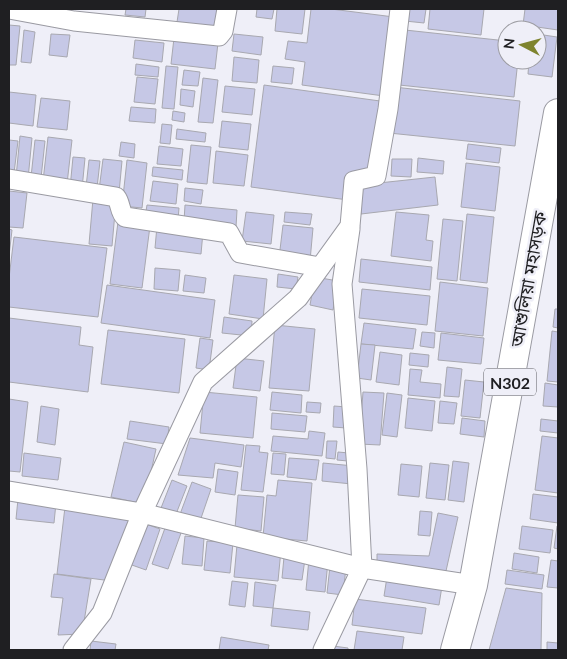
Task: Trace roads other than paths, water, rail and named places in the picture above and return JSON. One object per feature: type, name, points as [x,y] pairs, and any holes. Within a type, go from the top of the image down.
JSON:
[{"type":"highway","name":"আশুলিয়া মহাসড়ক","points":[[455,650],[473,585],[558,113]]},
{"type":"street","points":[[9,9],[75,15],[219,36],[223,31],[227,9]]},
{"type":"street","points":[[323,650],[362,568],[357,469],[342,284],[354,181],[376,176],[388,109],[400,9]]},
{"type":"street","points":[[9,179],[116,197],[124,217],[229,233],[240,253],[320,267]]},
{"type":"street","points":[[73,650],[102,613],[142,513],[203,382],[298,298],[350,226]]},
{"type":"street","points":[[9,491],[142,513],[362,568],[473,585]]}]
